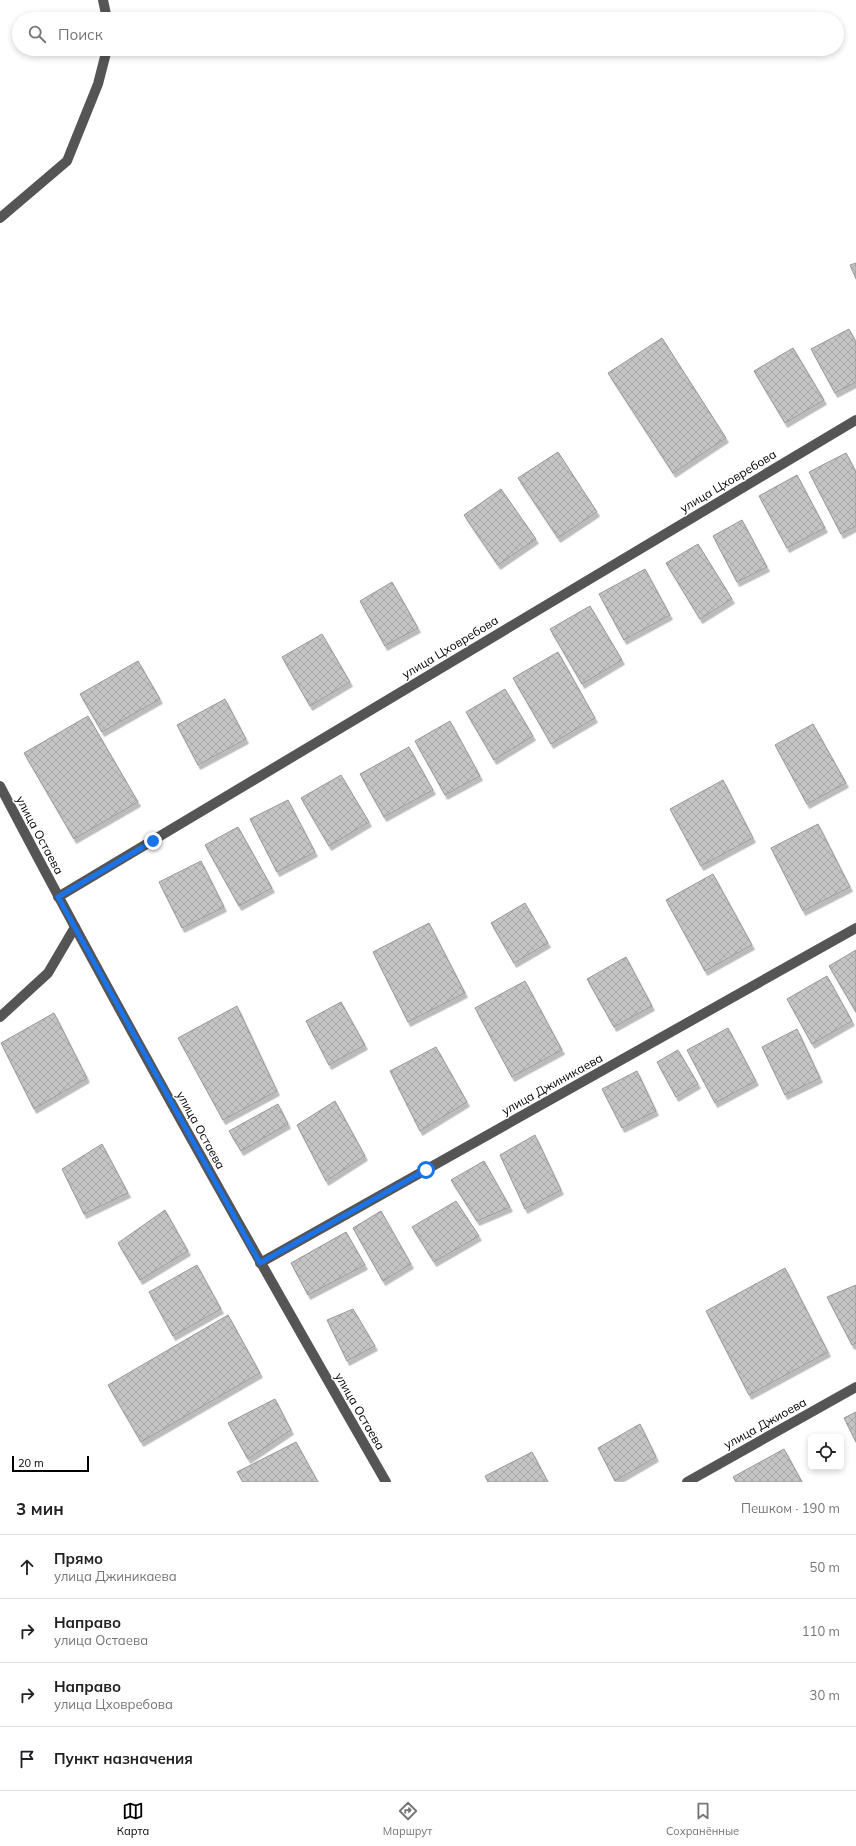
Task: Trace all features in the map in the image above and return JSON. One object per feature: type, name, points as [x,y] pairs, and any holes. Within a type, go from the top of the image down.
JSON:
[{"type":"street","points":[[103,0],[106,12]]},
{"type":"street","points":[[0,218],[68,161],[98,84],[104,56]]},
{"type":"street","name":"улица Цховребова","points":[[58,897],[856,420]]},
{"type":"street","name":"улица Остаева","points":[[0,786],[74,928],[260,1263],[386,1482]]},
{"type":"street","points":[[0,1017],[48,973],[74,928]]},
{"type":"street","name":"улица Джиникаева","points":[[260,1263],[856,928]]},
{"type":"street","name":"улица Джиоева","points":[[687,1482],[856,1386]]},
{"type":"building","points":[[856,263],[856,279],[850,265]]},
{"type":"building","points":[[849,329],[856,342],[856,382],[835,393],[811,349]]},
{"type":"building","points":[[662,338],[726,438],[673,473],[608,373]]},
{"type":"building","points":[[793,348],[824,400],[785,423],[754,371]]},
{"type":"building","points":[[558,452],[597,512],[558,538],[518,478]]},
{"type":"building","points":[[846,453],[856,472],[856,526],[841,534],[809,472]]},
{"type":"building","points":[[797,475],[825,528],[787,548],[759,496]]},
{"type":"building","points":[[501,489],[536,539],[498,565],[464,515]]},
{"type":"building","points":[[742,520],[767,567],[737,582],[713,536]]},
{"type":"building","points":[[698,544],[732,599],[700,619],[666,563]]},
{"type":"building","points":[[645,569],[670,615],[624,640],[599,594]]},
{"type":"building","points":[[392,582],[418,628],[385,646],[360,601]]},
{"type":"building","points":[[590,606],[622,660],[582,684],[550,629]]},
{"type":"building","points":[[322,634],[350,682],[310,706],[282,657]]},
{"type":"building","points":[[558,652],[595,718],[551,744],[513,678]]},
{"type":"building","points":[[138,661],[160,699],[102,732],[80,694]]},
{"type":"building","points":[[505,689],[533,736],[494,760],[466,712]]},
{"type":"building","points":[[225,699],[246,739],[198,765],[177,725]]},
{"type":"building","points":[[88,716],[138,802],[74,839],[24,753]]},
{"type":"building","points":[[450,721],[480,776],[445,795],[415,741]]},
{"type":"building","points":[[813,724],[846,783],[807,804],[775,745]]},
{"type":"building","points":[[409,747],[433,790],[384,817],[360,774]]},
{"type":"building","points":[[341,775],[369,822],[329,846],[301,798]]},
{"type":"building","points":[[723,780],[753,838],[701,866],[670,809]]},
{"type":"building","points":[[288,800],[315,852],[277,872],[250,819]]},
{"type":"building","points":[[818,824],[850,887],[803,911],[771,848]]},
{"type":"building","points":[[238,827],[272,888],[239,906],[205,845]]},
{"type":"building","points":[[201,861],[224,907],[182,928],[159,882]]},
{"type":"building","points":[[713,874],[752,945],[705,971],[666,900]]},
{"type":"building","points":[[525,903],[548,943],[514,963],[491,923]]},
{"type":"building","points":[[429,923],[465,993],[408,1022],[373,952]]},
{"type":"building","points":[[856,950],[856,1012],[829,966]]},
{"type":"building","points":[[626,957],[652,1006],[614,1027],[587,979]]},
{"type":"building","points":[[827,976],[852,1021],[812,1044],[787,999]]},
{"type":"building","points":[[525,981],[562,1050],[512,1077],[475,1008]]},
{"type":"building","points":[[341,1002],[365,1045],[329,1065],[306,1021]]},
{"type":"building","points":[[237,1006],[277,1091],[223,1120],[178,1038]]},
{"type":"building","points":[[54,1013],[87,1078],[34,1109],[1,1043]]},
{"type":"building","points":[[728,1028],[756,1081],[715,1103],[687,1050]]},
{"type":"building","points":[[797,1029],[820,1078],[785,1095],[762,1047]]},
{"type":"building","points":[[436,1047],[467,1102],[420,1131],[390,1071]]},
{"type":"building","points":[[678,1050],[698,1084],[676,1097],[657,1062]]},
{"type":"building","points":[[637,1071],[656,1111],[622,1128],[602,1089]]},
{"type":"building","points":[[335,1101],[365,1156],[326,1181],[297,1125]]},
{"type":"building","points":[[278,1104],[288,1124],[241,1151],[229,1131]]},
{"type":"building","points":[[535,1135],[561,1190],[525,1209],[500,1155]]},
{"type":"building","points":[[102,1144],[128,1193],[84,1214],[62,1169]]},
{"type":"building","points":[[484,1161],[510,1207],[477,1221],[451,1180]]},
{"type":"building","points":[[456,1201],[479,1236],[434,1262],[412,1227]]},
{"type":"building","points":[[165,1210],[188,1251],[140,1280],[118,1243]]},
{"type":"building","points":[[381,1211],[411,1264],[383,1281],[353,1228]]},
{"type":"building","points":[[346,1232],[365,1265],[308,1295],[291,1263]]},
{"type":"building","points":[[197,1265],[221,1309],[173,1336],[149,1292]]},
{"type":"building","points":[[785,1268],[828,1352],[749,1395],[706,1311]]},
{"type":"building","points":[[856,1285],[856,1343],[852,1345],[827,1297]]},
{"type":"building","points":[[353,1309],[375,1346],[347,1361],[327,1320]]},
{"type":"building","points":[[228,1315],[260,1373],[141,1442],[108,1385]]},
{"type":"building","points":[[275,1399],[291,1430],[248,1459],[228,1423]]},
{"type":"building","points":[[856,1412],[856,1442],[844,1418]]},
{"type":"building","points":[[640,1424],[656,1457],[615,1481],[598,1448]]},
{"type":"building","points":[[296,1442],[318,1482],[243,1482],[237,1472]]},
{"type":"building","points":[[784,1449],[802,1482],[736,1482],[733,1477]]},
{"type":"building","points":[[532,1452],[548,1482],[488,1482],[485,1476]]},
{"type":"route","points":[[153,841],[58,897],[260,1263],[426,1170]]}]
